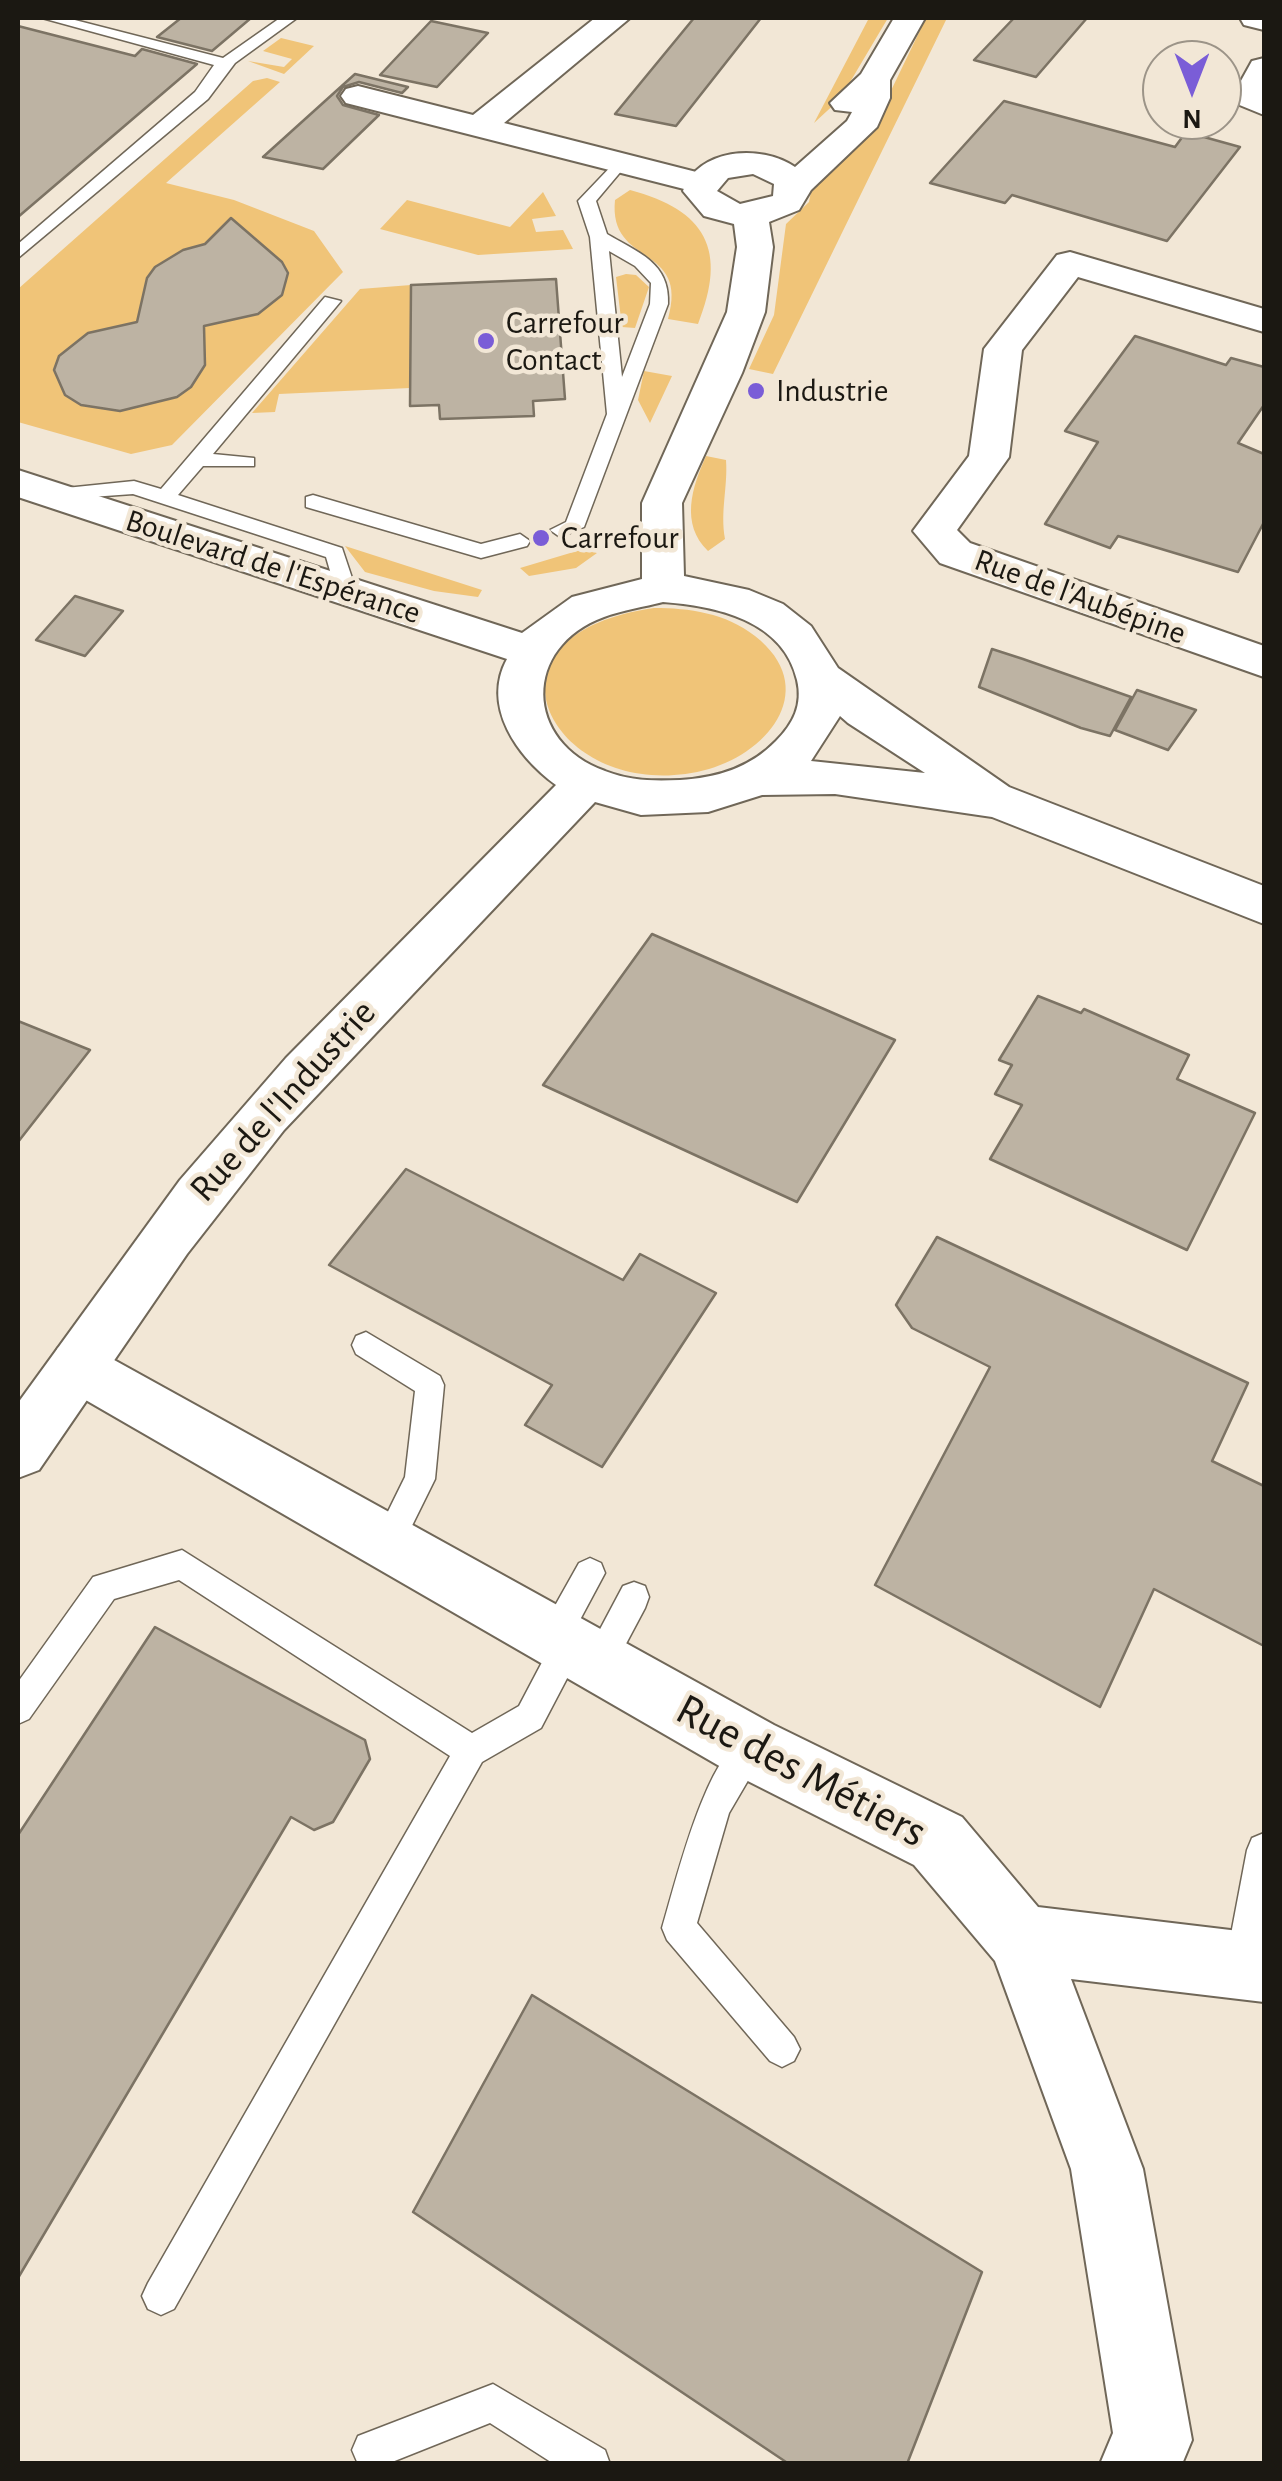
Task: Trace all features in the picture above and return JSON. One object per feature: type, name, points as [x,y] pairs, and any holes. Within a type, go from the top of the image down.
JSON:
[{"type":"street","points":[[480,128],[614,18]]},
{"type":"street","points":[[700,183],[715,170],[756,164],[818,134],[874,80],[908,18]]},
{"type":"street","points":[[1255,18],[1264,21]]},
{"type":"street","points":[[1264,68],[1249,97],[1264,106]]},
{"type":"street","points":[[700,183],[703,199],[711,205],[750,215],[787,203],[794,187],[862,125],[876,99],[874,80]]},
{"type":"street","points":[[358,96],[700,183]]},
{"type":"street","points":[[756,164],[782,173],[794,187]]},
{"type":"street","points":[[662,588],[662,504],[723,373],[746,312],[755,247],[750,215]]},
{"type":"street","name":"Rue de l'Aubépine","points":[[1264,322],[1070,264],[1003,349],[989,457],[934,531],[955,552],[1264,662]]},
{"type":"street","name":"Boulevard de l'Espérance","points":[[37,489],[528,650]]},
{"type":"street","points":[[819,676],[818,714],[811,732],[782,765],[735,789],[675,800],[629,795],[586,782],[546,756],[522,722],[516,686],[528,650],[551,625],[583,606],[621,593],[662,588],[693,590],[751,605],[795,635],[819,676],[999,801]]},
{"type":"street","points":[[762,778],[835,776],[999,801],[1264,906]]},
{"type":"street","name":"Rue de l'Industrie","points":[[18,1451],[187,1208],[262,1118],[336,1037],[506,870],[586,782]]},
{"type":"street","name":"Rue des Métiers","points":[[78,1366],[752,1748],[938,1841],[1021,1939],[1107,2169],[1152,2440],[1139,2464]]},
{"type":"street","points":[[1021,1939],[1253,1967]]},
{"type":"lane","points":[[50,18],[222,62]]},
{"type":"lane","points":[[18,253],[202,96],[222,62],[262,40],[289,18]]},
{"type":"lane","points":[[616,423],[600,237],[587,201],[619,163]]},
{"type":"lane","points":[[560,530],[574,527],[658,304],[660,282],[640,262],[600,237]]},
{"type":"lane","points":[[165,497],[332,300]]},
{"type":"lane","points":[[198,460],[247,462]]},
{"type":"lane","points":[[37,489],[134,486],[336,554],[345,590]]},
{"type":"lane","points":[[313,502],[480,551],[520,541]]},
{"type":"lane","points":[[366,1345],[430,1385],[420,1479],[388,1542]]},
{"type":"lane","points":[[18,1708],[104,1587],[182,1565],[471,1751]]},
{"type":"lane","points":[[574,1647],[590,1573]]},
{"type":"lane","points":[[161,2296],[471,1751],[530,1716],[574,1647],[634,1598]]},
{"type":"lane","points":[[752,1748],[715,1806],[679,1928],[782,2049]]},
{"type":"lane","points":[[1253,1967],[1264,1850]]},
{"type":"lane","points":[[372,2450],[493,2402],[591,2464]]},
{"type":"shaded area","points":[[869,18],[888,18],[840,99],[814,123]]},
{"type":"shaded area","points":[[926,18],[947,18],[773,374],[749,369],[774,315],[786,224],[809,202],[812,186],[822,173],[872,130]]},
{"type":"shaded area","points":[[281,38],[314,46],[284,74],[248,61],[284,67],[292,59],[263,51]]},
{"type":"shaded area","points":[[267,78],[280,82],[166,183],[234,200],[314,231],[343,272],[172,445],[131,454],[18,422],[18,289],[253,81]]},
{"type":"shaded area","points":[[630,190],[677,209],[704,237],[711,275],[698,324],[668,319],[672,295],[668,278],[623,237],[616,222],[615,200]]},
{"type":"shaded area","points":[[543,192],[556,216],[532,219],[536,232],[563,230],[573,249],[478,255],[380,229],[407,200],[510,227]]},
{"type":"shaded area","points":[[636,275],[649,287],[635,328],[622,327],[616,277]]},
{"type":"shaded area","points":[[411,285],[410,388],[279,394],[275,412],[252,413],[360,289]]},
{"type":"shaded area","points":[[644,371],[672,376],[650,423],[638,400]]},
{"type":"shaded area","points":[[706,456],[726,460],[725,539],[708,551],[699,540],[691,517],[696,480]]},
{"type":"shaded area","points":[[345,546],[482,590],[478,597],[434,591],[365,572]]},
{"type":"shaded area","points":[[587,548],[597,553],[576,568],[529,576],[520,568]]},
{"type":"shaded area","points":[[654,608],[720,617],[744,628],[774,656],[784,676],[785,696],[780,715],[751,748],[731,760],[709,769],[655,775],[609,766],[574,744],[551,715],[545,682],[558,651],[594,625]]},
{"type":"building","points":[[181,18],[251,18],[212,51],[157,37]]},
{"type":"building","points":[[694,18],[761,18],[676,126],[615,114]]},
{"type":"building","points":[[1014,18],[1087,18],[1036,77],[974,60]]},
{"type":"building","points":[[431,21],[488,33],[437,87],[380,75]]},
{"type":"building","points":[[18,26],[135,56],[142,49],[197,64],[18,217]]},
{"type":"building","points":[[355,74],[408,87],[402,93],[359,82],[343,87],[337,96],[343,105],[379,115],[323,169],[263,157]]},
{"type":"building","points":[[1004,101],[1175,147],[1180,140],[1215,140],[1240,147],[1167,241],[1012,195],[1005,203],[930,183]]},
{"type":"building","points":[[231,218],[282,262],[288,273],[282,295],[258,314],[204,326],[205,365],[191,387],[177,397],[120,411],[81,405],[65,395],[54,370],[59,356],[88,333],[137,322],[147,278],[155,267],[183,250],[205,244]]},
{"type":"building","name":"Carrefour Contact","points":[[556,279],[565,399],[533,401],[534,416],[440,419],[439,405],[410,406],[411,285]]},
{"type":"building","points":[[1135,336],[1226,365],[1231,358],[1264,367],[1264,405],[1238,443],[1264,454],[1264,522],[1238,572],[1118,536],[1110,548],[1045,524],[1098,442],[1065,431]]},
{"type":"building","points":[[75,596],[123,611],[85,656],[36,640]]},
{"type":"building","points":[[992,649],[1131,697],[1110,736],[1081,728],[979,687]]},
{"type":"building","points":[[1137,690],[1196,710],[1168,750],[1115,730]]},
{"type":"building","points":[[652,934],[895,1040],[797,1202],[543,1085]]},
{"type":"building","points":[[1038,996],[1081,1013],[1084,1009],[1189,1055],[1177,1079],[1255,1113],[1187,1250],[990,1159],[1022,1105],[995,1094],[1012,1065],[999,1060]]},
{"type":"building","points":[[18,1021],[90,1050],[18,1142]]},
{"type":"building","points":[[406,1169],[623,1280],[640,1254],[716,1293],[602,1467],[525,1425],[552,1385],[329,1265]]},
{"type":"building","points":[[937,1237],[1248,1383],[1212,1461],[1264,1486],[1264,1646],[1154,1589],[1100,1707],[875,1585],[990,1367],[912,1328],[896,1305]]},
{"type":"building","points":[[155,1627],[365,1740],[370,1759],[333,1822],[314,1830],[291,1817],[18,2278],[18,1835]]},
{"type":"building","points":[[532,1995],[982,2272],[907,2464],[789,2464],[413,2212]]},
{"type":"place","name":"Carrefour Contact","points":[[486,341]]},
{"type":"place","name":"Industrie","points":[[756,391]]},
{"type":"place","name":"Carrefour","points":[[541,538]]}]
